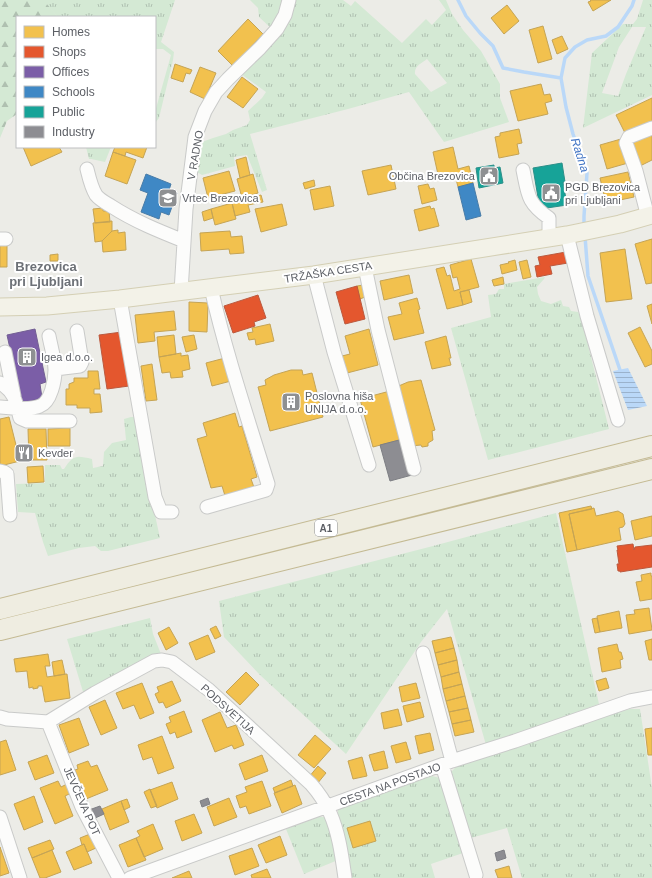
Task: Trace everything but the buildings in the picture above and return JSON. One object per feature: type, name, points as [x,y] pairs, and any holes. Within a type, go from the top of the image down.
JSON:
[{"type":"highway","name":"A1","points":[[0,609],[652,446]]},
{"type":"highway","name":"A1","points":[[0,630],[652,468]]},
{"type":"main road","name":"TRŽAŠKA CESTA","points":[[0,307],[47,306],[120,299],[314,275],[578,233],[650,216]]},
{"type":"street","name":"V RADNO","points":[[181,292],[186,209],[195,138],[205,111],[216,92],[277,29],[285,15],[289,0]]},
{"type":"street","points":[[650,216],[626,142],[630,137],[652,128]]},
{"type":"street","points":[[87,168],[90,181],[96,194],[102,201],[126,215],[184,241]]},
{"type":"street","points":[[522,170],[529,198],[539,211],[549,218],[549,238]]},
{"type":"street","points":[[578,233],[587,316],[618,420]]},
{"type":"street","points":[[365,267],[378,330],[414,469]]},
{"type":"street","points":[[314,275],[334,352],[369,465]]},
{"type":"street","points":[[207,507],[266,490],[268,484],[239,390],[211,288]]},
{"type":"street","points":[[120,299],[155,497],[162,512],[172,512]]},
{"type":"street","points":[[56,369],[80,366],[82,362],[77,331]]},
{"type":"street","points":[[0,407],[16,403],[41,406],[50,397],[56,369],[49,336]]},
{"type":"street","points":[[5,352],[20,418],[27,421],[70,421]]},
{"type":"street","points":[[0,383],[9,390],[16,403]]},
{"type":"street","points":[[0,471],[8,474],[10,515]]},
{"type":"street","points":[[423,653],[447,763],[476,875]]},
{"type":"street","name":"PODSVETIJA","points":[[48,722],[95,693],[154,661],[162,660],[172,662],[209,690],[311,784],[321,796],[334,823],[341,851],[345,878]]},
{"type":"street","name":"CESTA NA POSTAJO","points":[[130,878],[447,763],[630,701],[652,697]]},
{"type":"street","points":[[0,716],[6,719],[48,722]]},
{"type":"street","name":"JEVČEVA POT","points":[[48,722],[82,807],[119,878]]},
{"type":"street","points":[[0,817],[20,878]]},
{"type":"green space","points":[[0,0],[45,0],[57,16],[16,16],[16,115],[7,121],[0,138]]},
{"type":"green space","points":[[45,0],[175,0],[161,42],[174,52],[159,118],[156,122],[156,108],[171,55],[163,49],[156,49],[156,16],[57,16],[45,3]]},
{"type":"green space","points":[[250,0],[283,0],[280,14],[272,29],[259,17],[258,8]]},
{"type":"green space","points":[[293,0],[343,0],[351,6],[355,1],[402,43],[426,19],[432,25],[446,10],[439,0],[446,0],[452,14],[463,30],[481,51],[500,84],[500,98],[509,122],[444,142],[409,92],[250,134],[267,190],[262,192],[247,155],[234,157],[235,166],[202,175],[197,172],[199,143],[247,125],[250,120],[248,111],[262,98],[266,92],[241,74]],"holes":[[[427,59],[447,83],[431,92],[415,74],[415,71],[419,65]]]},
{"type":"green space","points":[[643,0],[652,0],[652,95],[583,128],[592,53],[623,24],[633,24],[637,19]],"holes":[[[632,27],[646,27],[618,96],[602,93],[619,47]]]},
{"type":"green space","points":[[86,148],[111,148],[105,162],[89,159]]},
{"type":"green space","points":[[545,277],[537,287],[541,301],[551,304],[561,300],[563,306],[569,307],[571,311],[578,312],[582,320],[609,429],[488,460],[451,328],[491,317],[488,295],[496,294],[499,289],[504,289],[504,284]]},
{"type":"green space","points":[[137,417],[146,474],[160,538],[108,551],[101,551],[95,546],[79,548],[48,556],[35,513],[18,512],[16,484],[45,483],[45,465],[60,465],[62,469],[64,469],[75,457],[92,459],[93,468],[103,466],[104,452],[112,443],[126,440],[124,419]]},
{"type":"green space","points":[[556,513],[599,704],[486,745],[447,609],[421,642],[346,754],[260,675],[224,637],[219,601]]},
{"type":"green space","points":[[150,618],[153,634],[161,654],[84,695],[67,639]]},
{"type":"green space","points":[[630,709],[640,709],[652,788],[652,878],[522,878],[507,828],[467,839],[451,772],[456,767],[603,716]]},
{"type":"green space","points":[[432,776],[440,778],[466,852],[431,864],[435,878],[349,878],[338,818],[338,809]]},
{"type":"green space","points":[[319,817],[324,817],[328,822],[338,860],[304,874],[286,829]]},
{"type":"water","points":[[628,368],[647,406],[628,410],[613,371]]},
{"type":"waterway","name":"Radna","points":[[458,0],[466,16],[493,46],[503,68],[561,78],[573,134],[587,173],[584,226]]},
{"type":"waterway","points":[[561,78],[565,58],[575,47],[587,40],[606,36],[618,27],[632,6],[634,0]]},
{"type":"waterway","name":"Radna","points":[[585,236],[588,276],[620,370]]},
{"type":"place","name":"Občina Brezovica","points":[[489,176]]},
{"type":"place","name":"PGD Brezovica pri Ljubljani","points":[[551,193]]},
{"type":"place","name":"Vrtec Brezovica","points":[[168,198]]},
{"type":"place","name":"Igea d.o.o.","points":[[27,357]]},
{"type":"place","name":"Poslovna hiša UNIJA d.o.o.","points":[[291,402]]},
{"type":"place","name":"Kevder","points":[[24,453]]},
{"type":"district","name":"Brezovica pri Ljubljani","points":[[46,274]]}]
